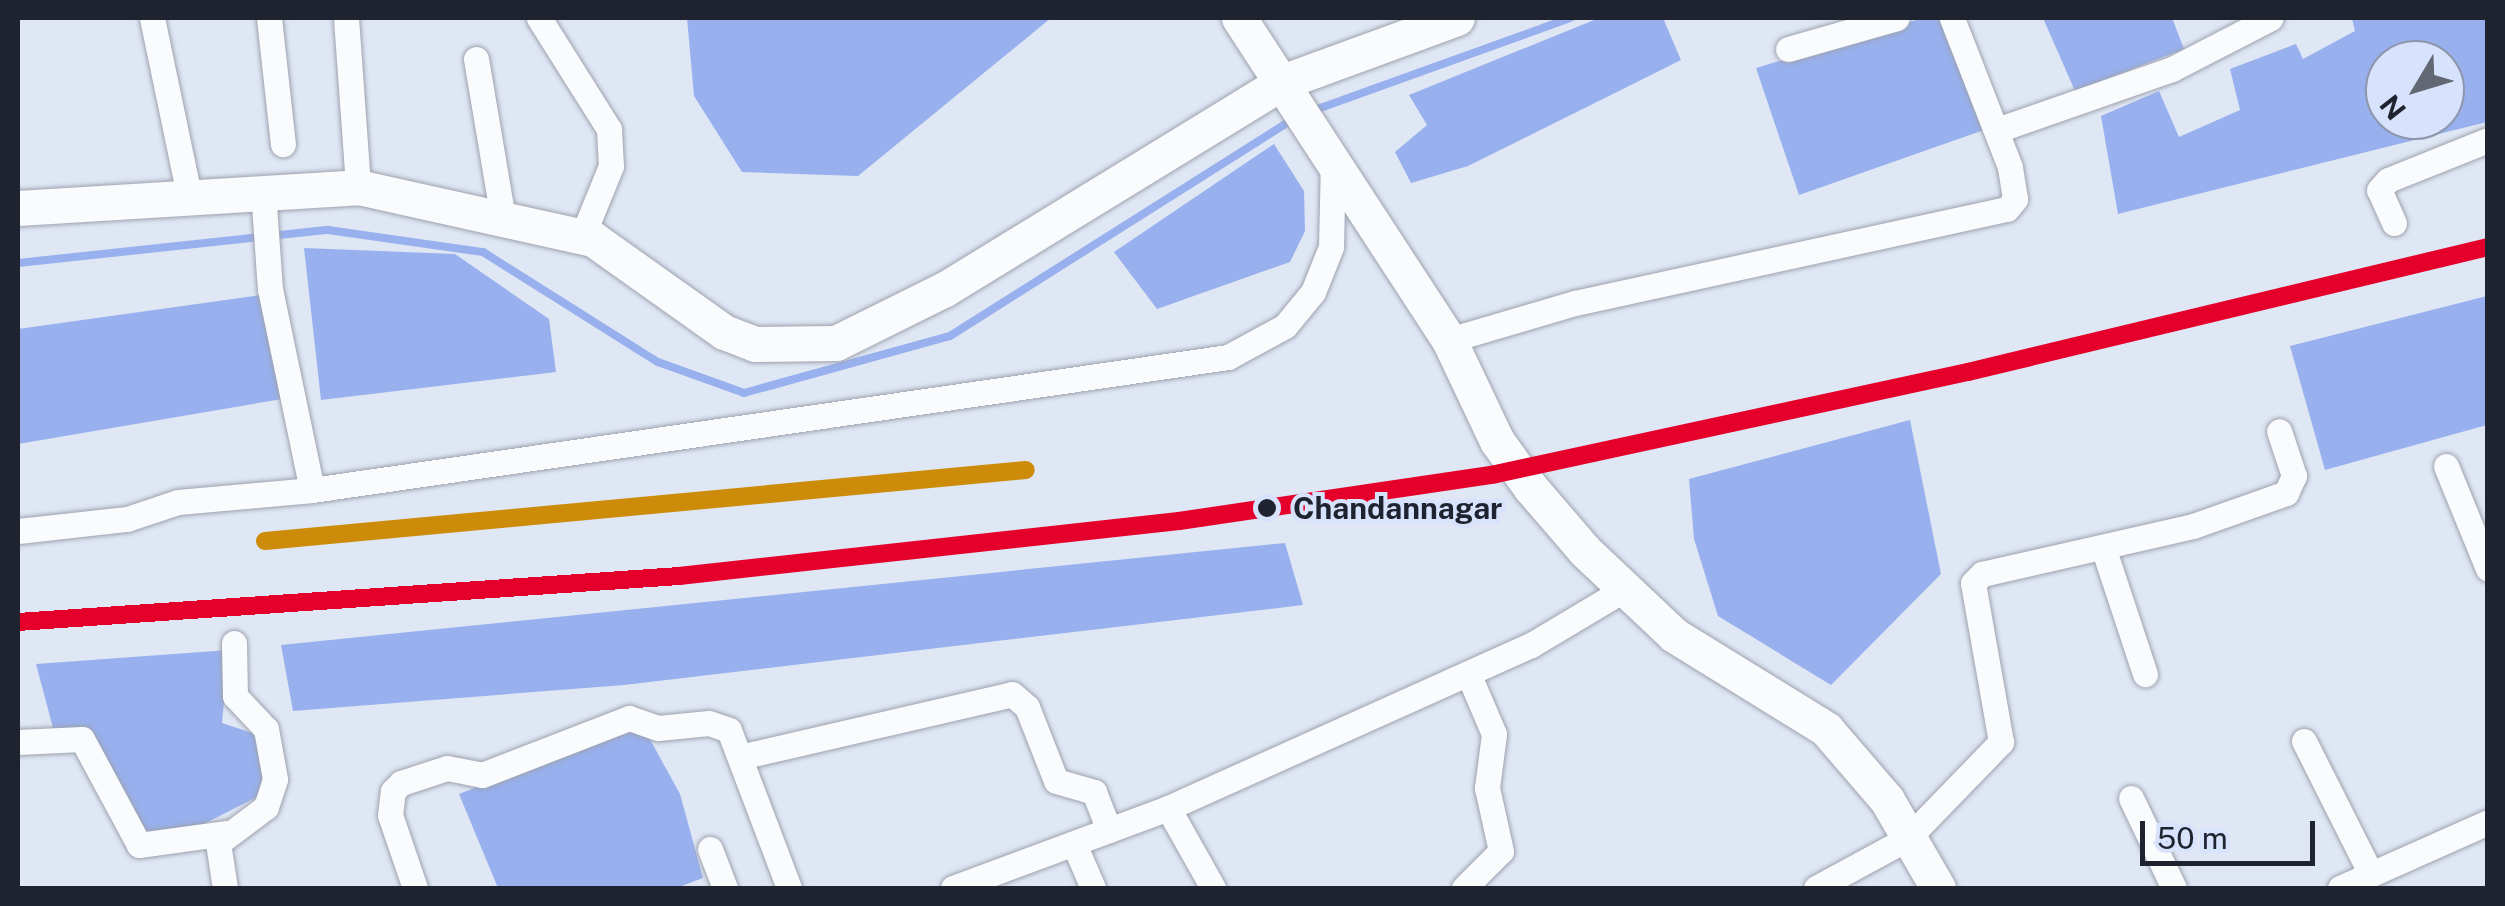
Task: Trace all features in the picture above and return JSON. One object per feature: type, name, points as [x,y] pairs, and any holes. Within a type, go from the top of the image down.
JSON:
[{"type":"street","points":[[152,18],[189,195]]},
{"type":"street","points":[[269,18],[283,144]]},
{"type":"street","points":[[346,18],[358,187]]},
{"type":"street","points":[[539,18],[609,128],[612,166],[582,236]]},
{"type":"street","points":[[1240,18],[1334,154],[1448,340],[1496,440],[1585,551],[1674,636],[1826,729],[1887,800],[1938,888]]},
{"type":"street","points":[[1788,49],[1897,18]]},
{"type":"street","points":[[1448,340],[1575,303],[2007,209],[2014,184],[1952,18]]},
{"type":"street","points":[[1997,130],[2154,76],[2271,18]]},
{"type":"street","points":[[18,208],[189,195],[264,206],[358,187],[582,236],[724,332],[789,348],[836,343],[946,289],[1447,19]]},
{"type":"street","points":[[476,59],[503,218]]},
{"type":"street","points":[[2394,223],[2379,190],[2388,180],[2488,140]]},
{"type":"street","points":[[18,531],[127,519],[178,502],[312,490],[1228,357],[1285,326],[1314,292],[1331,247],[1334,154]]},
{"type":"street","points":[[264,206],[264,248],[312,490]]},
{"type":"street","points":[[1816,888],[1908,838],[2001,742],[1972,583],[1982,574],[2193,526],[2286,494],[2294,476],[2278,431]]},
{"type":"street","points":[[2446,466],[2488,569]]},
{"type":"street","points":[[2103,548],[2145,674]]},
{"type":"street","points":[[952,888],[1168,808],[1468,674],[1625,589]]},
{"type":"street","points":[[18,742],[82,739],[139,845],[224,834],[266,807],[275,780],[266,729],[235,696],[234,643]]},
{"type":"street","points":[[1464,888],[1500,851],[1487,788],[1494,734],[1468,674]]},
{"type":"street","points":[[740,757],[1012,694],[1027,707],[1056,781],[1094,792],[1109,830]]},
{"type":"street","points":[[415,888],[390,816],[392,792],[401,784],[447,768],[482,776],[628,718],[670,729],[721,724],[740,757],[790,888]]},
{"type":"street","points":[[2304,740],[2371,874]]},
{"type":"street","points":[[2131,798],[2174,888]]},
{"type":"street","points":[[1168,808],[1214,888]]},
{"type":"street","points":[[2340,888],[2488,822]]},
{"type":"street","points":[[224,834],[216,857],[226,888]]},
{"type":"street","points":[[1074,844],[1093,888]]},
{"type":"street","points":[[710,849],[725,888]]},
{"type":"water","points":[[687,18],[1051,18],[858,176],[742,172],[694,96]]},
{"type":"water","points":[[1599,18],[1663,18],[1681,60],[1468,166],[1411,183],[1395,152],[1427,125],[1409,95]]},
{"type":"water","points":[[1923,18],[1944,18],[1984,130],[1799,195],[1756,68]]},
{"type":"water","points":[[2043,18],[2172,18],[2184,49],[2075,91]]},
{"type":"water","points":[[2352,18],[2487,18],[2487,122],[2465,127],[2465,40],[2365,40],[2365,140],[2415,140],[2118,214],[2101,116],[2159,91],[2179,137],[2240,110],[2230,69],[2296,44],[2303,59],[2355,31]]},
{"type":"water","points":[[1274,144],[1304,191],[1305,231],[1290,262],[1157,309],[1114,252]]},
{"type":"water","points":[[304,248],[455,254],[549,319],[556,372],[321,400]]},
{"type":"water","points":[[261,295],[282,399],[18,444],[18,329]]},
{"type":"water","points":[[2487,296],[2487,425],[2325,470],[2290,346]]},
{"type":"water","points":[[1910,420],[1941,574],[1831,685],[1718,616],[1694,539],[1689,479]]},
{"type":"water","points":[[1285,543],[1303,605],[624,685],[293,711],[281,645]]},
{"type":"water","points":[[229,650],[222,723],[261,736],[267,792],[192,830],[142,840],[92,730],[53,728],[36,664]]},
{"type":"water","points":[[641,723],[680,794],[703,878],[676,888],[498,888],[459,794]]},
{"type":"waterway","points":[[1312,111],[1571,18]]},
{"type":"waterway","points":[[18,263],[328,230],[483,252],[658,362],[744,393],[950,336],[1295,118]]},
{"type":"transit line","points":[[18,622],[679,576],[1179,521],[1496,474],[1968,372],[2488,247]]},
{"type":"transit line","points":[[265,541],[1026,470]]},
{"type":"place","name":"Chandannagar","points":[[1267,508]]}]
